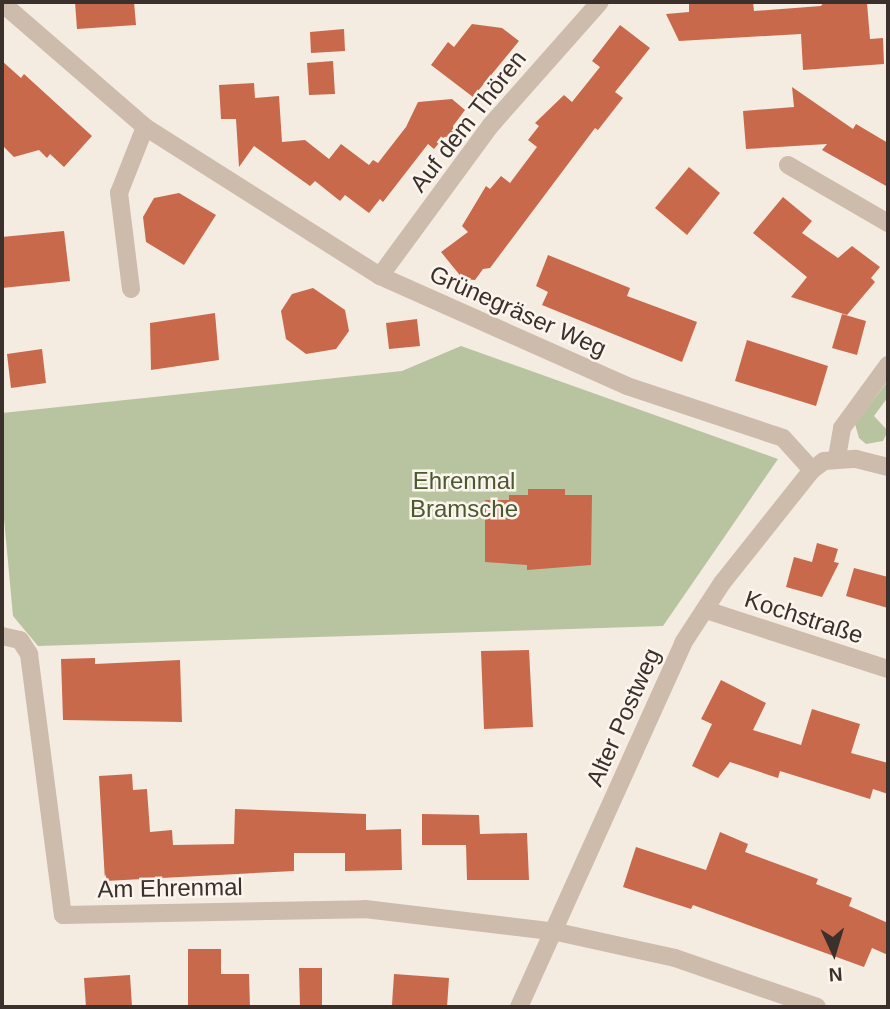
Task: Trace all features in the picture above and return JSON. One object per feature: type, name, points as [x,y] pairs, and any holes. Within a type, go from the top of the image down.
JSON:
[{"type":"street","name":"Grünegräser Weg","points":[[2,3],[145,127],[380,276],[627,386],[783,438],[811,470]]},
{"type":"street","name":"Auf dem Thören","points":[[380,276],[491,125],[591,4]]},
{"type":"street","points":[[131,289],[119,192],[145,127]]},
{"type":"street","points":[[788,165],[888,223]]},
{"type":"street","points":[[837,457],[842,428],[888,365]]},
{"type":"street","points":[[811,470],[837,457],[888,467]]},
{"type":"street","name":"Alter Postweg","points":[[519,1007],[557,932],[628,760],[683,643],[722,583],[811,470]]},
{"type":"street","name":"Kochstraße","points":[[706,610],[888,669]]},
{"type":"street","name":"Am Ehrenmal","points":[[2,636],[20,640],[29,654],[62,915],[365,909],[557,932]]},
{"type":"street","points":[[557,932],[675,958],[817,1007]]},
{"type":"green space","name":"Ehrenmal Bramsche","points":[[461,346],[778,459],[663,626],[38,646],[13,616],[2,497],[2,413],[402,371]]},
{"type":"green space","points":[[888,381],[888,397],[874,416],[888,431],[883,441],[866,444],[859,438],[855,424]]},
{"type":"building","points":[[75,2],[134,2],[136,25],[77,29]]},
{"type":"building","points":[[689,2],[753,2],[754,11],[821,6],[824,2],[867,3],[870,39],[883,38],[884,64],[803,70],[801,34],[679,41],[666,14],[689,12]]},
{"type":"building","points":[[472,24],[502,28],[519,41],[473,97],[431,65],[448,42],[454,47]]},
{"type":"building","points":[[620,25],[650,48],[615,92],[623,98],[598,130],[595,128],[490,268],[483,269],[475,280],[463,279],[441,252],[468,232],[462,226],[486,186],[490,189],[501,176],[510,183],[537,147],[528,140],[539,126],[535,123],[564,95],[572,102],[600,67],[592,61]]},
{"type":"building","points":[[344,29],[345,51],[311,53],[310,32]]},
{"type":"building","points":[[2,61],[21,78],[24,74],[92,136],[64,167],[50,154],[47,158],[39,150],[14,157],[2,145]]},
{"type":"building","points":[[333,61],[335,94],[309,95],[307,63]]},
{"type":"building","points":[[254,83],[255,98],[279,96],[282,142],[305,140],[329,159],[341,144],[369,165],[373,160],[378,163],[406,127],[418,102],[452,99],[465,110],[453,126],[454,136],[444,137],[434,149],[428,144],[383,202],[380,199],[369,213],[345,195],[340,201],[315,181],[310,186],[254,146],[239,167],[236,119],[221,119],[219,85]]},
{"type":"building","points":[[792,87],[853,129],[856,124],[888,143],[888,187],[822,150],[827,144],[746,149],[743,111],[794,107]]},
{"type":"building","points":[[689,167],[720,193],[687,235],[655,208]]},
{"type":"building","points":[[179,193],[216,215],[184,265],[146,242],[143,217],[154,198]]},
{"type":"building","points":[[783,197],[812,221],[802,233],[838,258],[852,246],[880,267],[871,278],[875,282],[847,315],[791,297],[807,277],[753,233]]},
{"type":"building","points":[[64,231],[70,281],[2,288],[2,237]]},
{"type":"building","points":[[548,255],[630,288],[627,296],[697,322],[682,362],[542,305],[548,292],[536,286]]},
{"type":"building","points":[[313,288],[345,310],[349,331],[336,349],[306,354],[286,339],[281,311],[292,294]]},
{"type":"building","points":[[215,313],[219,360],[151,370],[150,323]]},
{"type":"building","points":[[842,314],[866,321],[857,355],[832,348]]},
{"type":"building","points":[[417,319],[420,346],[389,349],[386,323]]},
{"type":"building","points":[[747,340],[828,366],[816,406],[735,381]]},
{"type":"building","points":[[42,349],[46,383],[11,388],[7,354]]},
{"type":"building","points":[[528,489],[565,489],[565,495],[592,495],[591,565],[527,570],[527,565],[485,562],[485,500],[509,500],[509,495],[528,495]]},
{"type":"building","points":[[817,543],[838,549],[834,562],[839,563],[822,597],[786,587],[794,557],[812,562]]},
{"type":"building","points":[[854,568],[888,577],[888,608],[846,596]]},
{"type":"building","points":[[529,650],[533,727],[484,729],[481,651]]},
{"type":"building","points":[[95,658],[95,664],[180,660],[182,722],[63,720],[61,659]]},
{"type":"building","points":[[721,680],[766,703],[753,730],[801,745],[812,709],[860,724],[851,753],[888,763],[888,794],[873,789],[870,799],[780,771],[778,778],[730,762],[718,778],[692,766],[712,724],[701,719]]},
{"type":"building","points":[[132,774],[133,790],[147,789],[150,832],[172,830],[173,845],[234,844],[235,809],[366,814],[366,830],[401,829],[402,870],[345,871],[345,853],[294,853],[294,871],[105,881],[99,776]]},
{"type":"building","points":[[422,814],[479,815],[480,834],[527,833],[529,880],[467,880],[466,845],[422,845]]},
{"type":"building","points":[[720,832],[748,844],[745,852],[818,879],[816,884],[852,898],[849,906],[888,923],[888,955],[872,948],[864,967],[693,905],[691,909],[623,887],[636,847],[706,870]]},
{"type":"building","points":[[188,949],[221,949],[221,974],[249,974],[250,1007],[188,1007]]},
{"type":"building","points":[[299,968],[322,968],[322,1007],[300,1007]]},
{"type":"building","points":[[394,974],[449,978],[447,1007],[392,1005]]},
{"type":"building","points":[[130,975],[132,1007],[86,1007],[84,978]]}]
